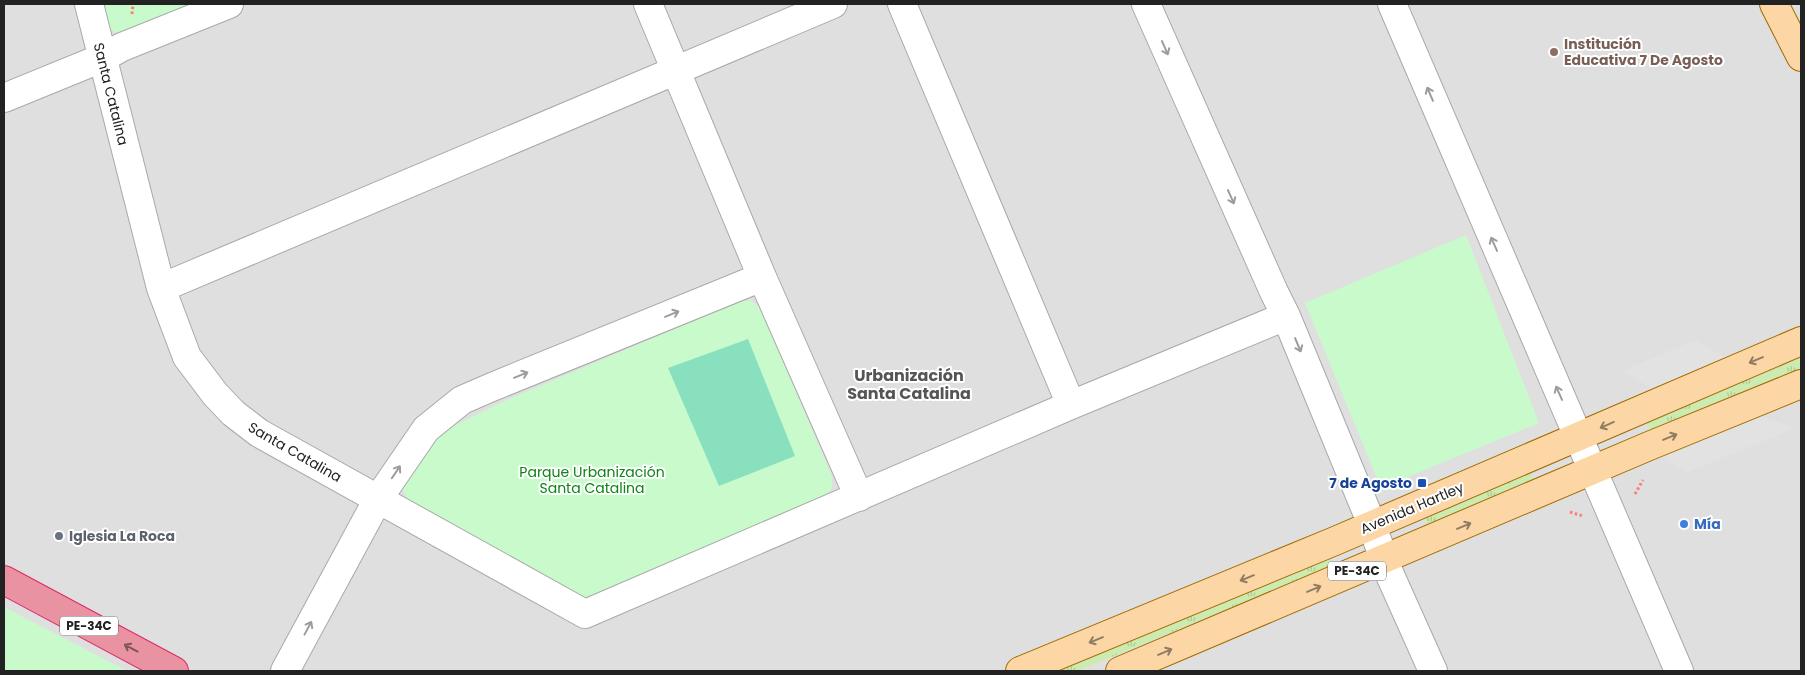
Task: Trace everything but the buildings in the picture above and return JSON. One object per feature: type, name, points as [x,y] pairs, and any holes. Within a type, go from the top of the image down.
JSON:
[{"type":"highway","name":"PE-34C","points":[[4,580],[174,671]]},
{"type":"main road","points":[[1774,4],[1801,57]]},
{"type":"main road","name":"Avenida Hartley","points":[[1020,671],[1335,542],[1372,524],[1579,438],[1801,341]]},
{"type":"main road","name":"PE-34C","points":[[1120,671],[1593,470],[1801,384]]},
{"type":"street","name":"Santa Catalina","points":[[89,4],[161,288],[187,357],[215,394],[233,413],[259,433],[585,614],[859,497]]},
{"type":"street","points":[[4,98],[102,58],[122,47],[229,4]]},
{"type":"street","points":[[648,4],[762,278],[859,497],[1071,405],[1286,316]]},
{"type":"street","points":[[161,288],[833,4]]},
{"type":"street","points":[[902,4],[1071,405]]},
{"type":"street","points":[[1146,4],[1286,316],[1372,524],[1384,560],[1433,671]]},
{"type":"street","points":[[1392,4],[1678,671]]},
{"type":"street","points":[[285,671],[378,499],[426,429],[439,417],[462,400],[762,278]]},
{"type":"path","points":[[1566,510],[1591,519]]},
{"type":"shaded area","points":[[4,4],[1801,4],[1801,671],[4,671]]},
{"type":"shaded area","points":[[1695,340],[1729,359],[1657,391],[1622,371]]},
{"type":"shaded area","points":[[1757,415],[1795,428],[1688,472],[1659,456]]},
{"type":"green space","points":[[102,4],[199,4],[131,32],[119,33],[107,28]]},
{"type":"green space","points":[[1466,235],[1539,423],[1381,488],[1305,303]]},
{"type":"green space","name":"Parque Urbanización Santa Catalina","points":[[750,300],[760,307],[832,477],[832,488],[825,497],[594,597],[573,599],[407,498],[401,487],[411,469],[445,430],[509,399],[739,302]]},
{"type":"green space","points":[[748,339],[795,456],[719,486],[668,368]]},
{"type":"green space","points":[[1801,354],[1801,370],[1652,434],[1646,421]]},
{"type":"green space","points":[[1530,471],[1535,482],[1428,527],[1423,516]]},
{"type":"green space","points":[[1328,555],[1333,566],[1078,671],[1051,671]]},
{"type":"green space","points":[[4,607],[127,671],[4,671]]},
{"type":"place","name":"Institución Educativa 7 De Agosto","points":[[1554,52]]},
{"type":"place","name":"7 de Agosto","points":[[1422,483]]},
{"type":"place","name":"Mía","points":[[1684,524]]},
{"type":"place","name":"Iglesia La Roca","points":[[59,536]]},
{"type":"district","name":"Urbanización Santa Catalina","points":[[909,384]]}]
